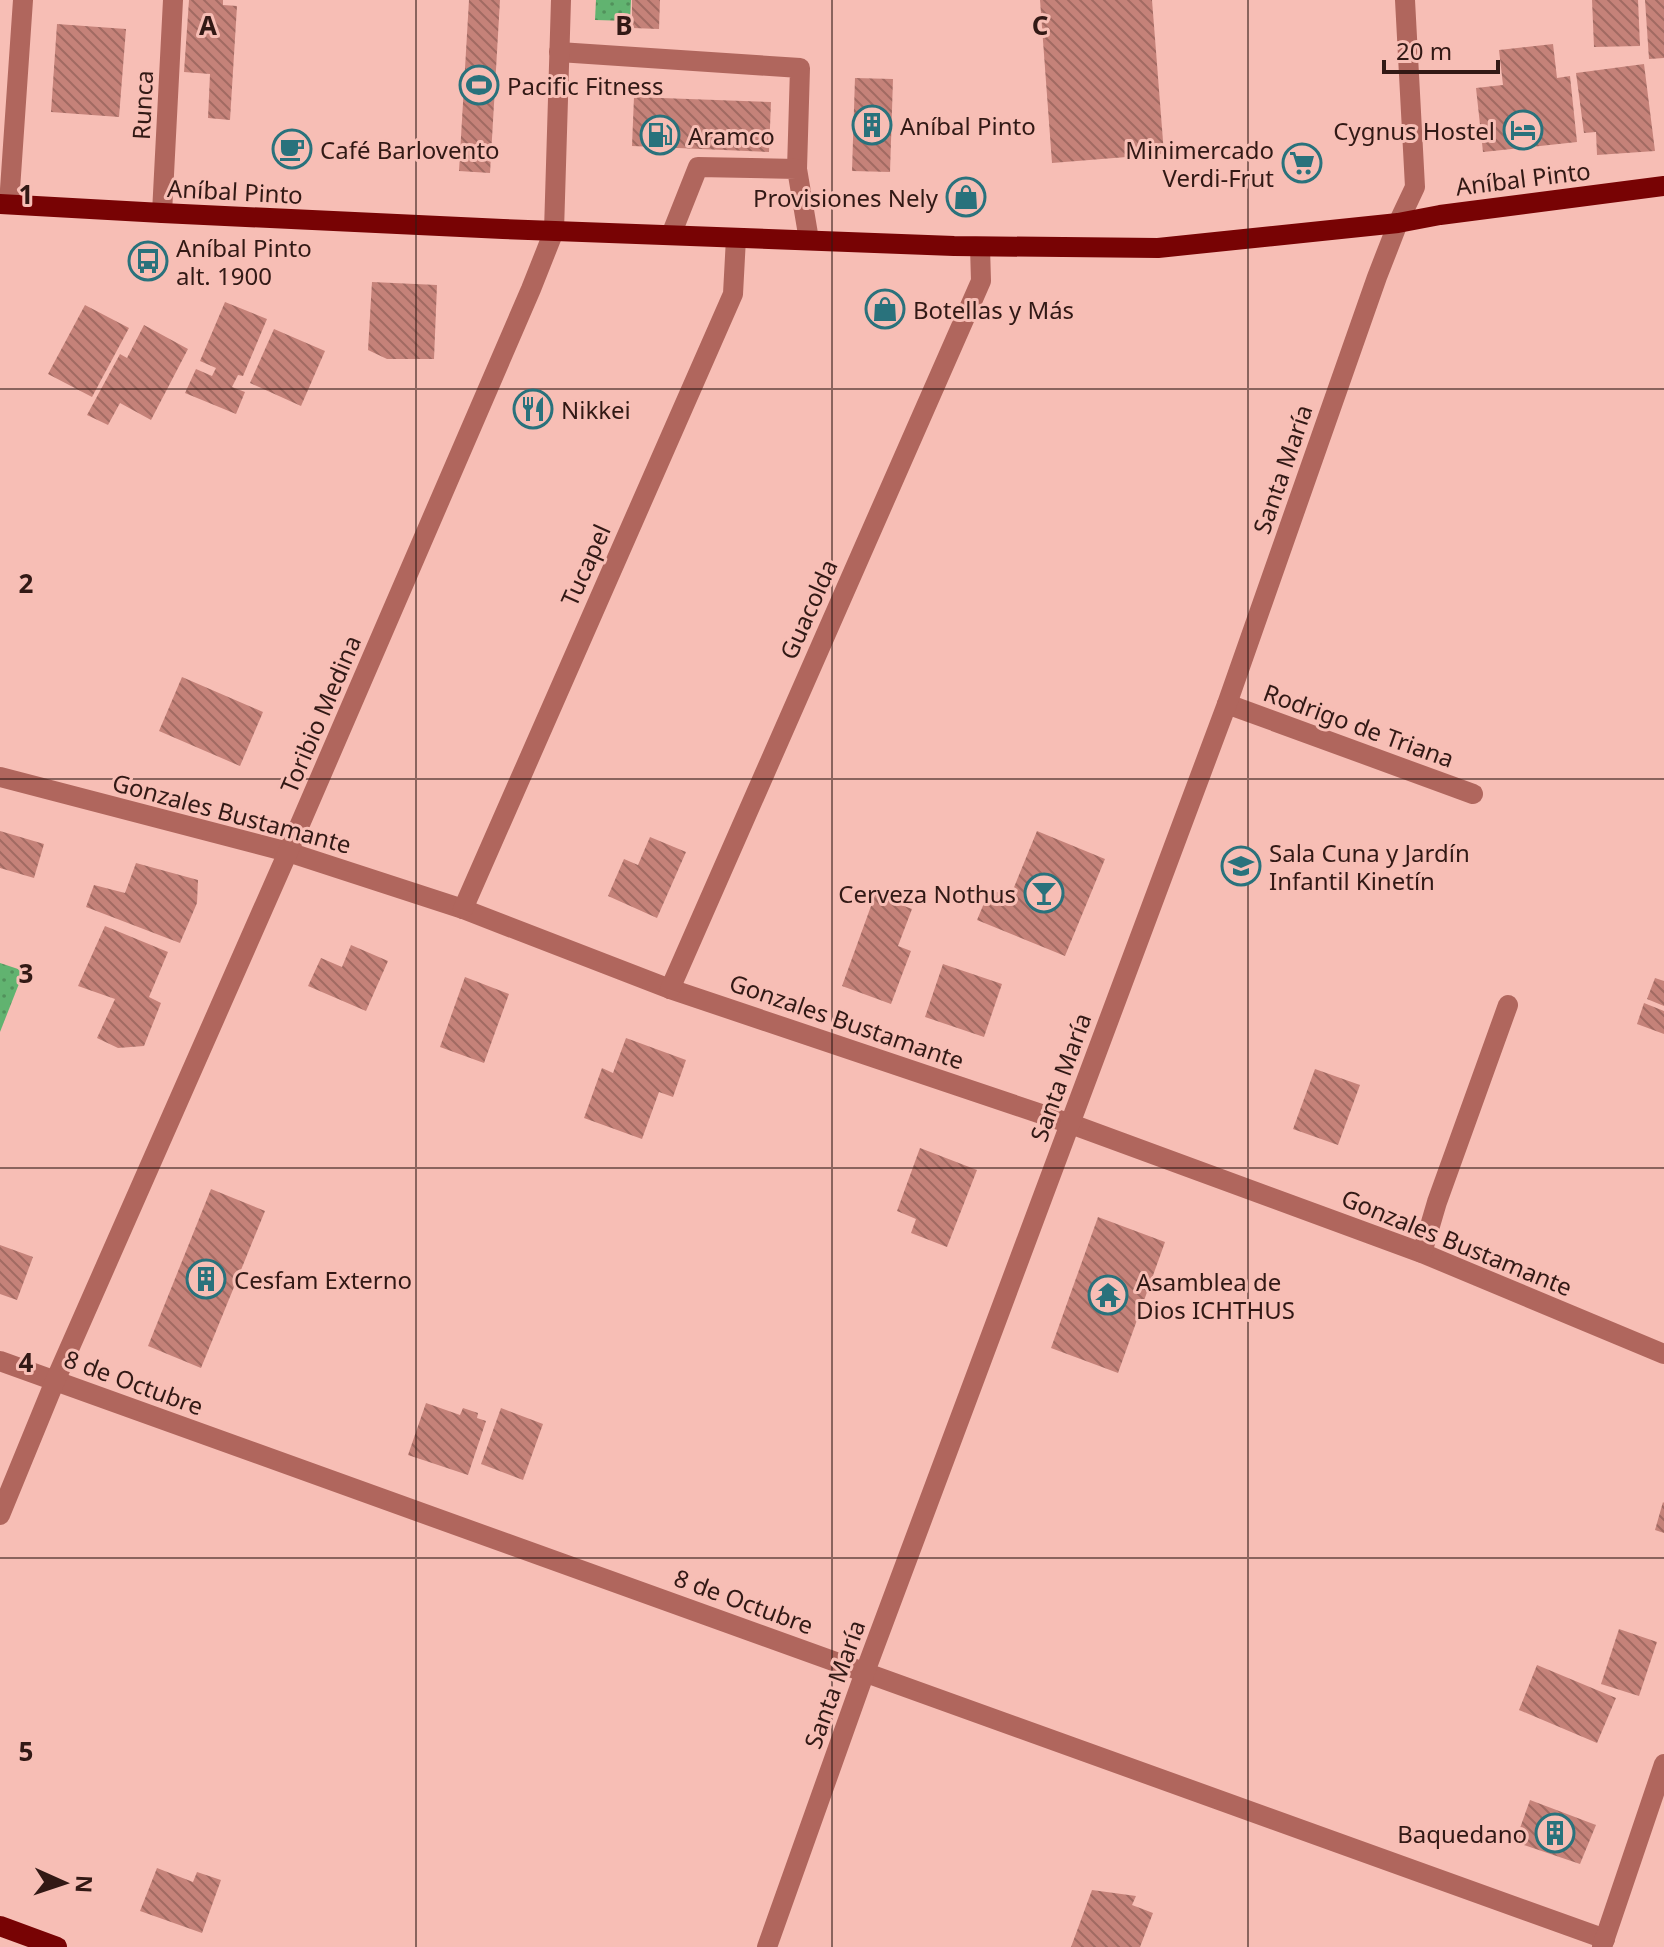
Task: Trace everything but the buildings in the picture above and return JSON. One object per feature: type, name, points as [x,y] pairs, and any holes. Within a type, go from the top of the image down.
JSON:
[{"type":"main road","name":"Aníbal Pinto","points":[[4,204],[736,238],[980,247],[1158,248],[1398,223],[1664,186]]},
{"type":"main road","points":[[10,1935],[57,1947]]},
{"type":"street","points":[[4,204],[23,0]]},
{"type":"street","name":"Runca","points":[[162,213],[173,0]]},
{"type":"street","name":"Toribio Medina","points":[[0,1515],[55,1381],[288,852],[554,231],[561,0]]},
{"type":"street","name":"Santa María","points":[[767,1947],[865,1672],[1227,704],[1372,292],[1415,187],[1405,0]]},
{"type":"street","points":[[559,52],[800,68],[797,169],[809,240]]},
{"type":"street","points":[[671,235],[698,167],[797,169]]},
{"type":"street","name":"Tucapel","points":[[463,909],[733,294],[736,238]]},
{"type":"street","name":"Guacolda","points":[[670,989],[981,281],[980,247]]},
{"type":"street","name":"Rodrigo de Triana","points":[[1227,704],[1473,794]]},
{"type":"street","name":"Gonzales Bustamante","points":[[0,777],[288,852],[463,909],[670,989],[1071,1124],[1422,1253],[1664,1354]]},
{"type":"street","points":[[1422,1253],[1437,1202],[1508,1005]]},
{"type":"street","name":"8 de Octubre","points":[[0,1361],[865,1672],[1604,1943]]},
{"type":"street","points":[[1604,1943],[1664,1764]]},
{"type":"green space","points":[[596,0],[631,0],[630,21],[595,20]]},
{"type":"green space","points":[[0,963],[24,971],[0,1032]]},
{"type":"place","name":"Pacific Fitness","points":[[479,85]]},
{"type":"place","name":"Aníbal Pinto","points":[[872,125]]},
{"type":"place","name":"Cygnus Hostel","points":[[1523,130]]},
{"type":"place","name":"Aramco","points":[[660,135]]},
{"type":"place","name":"Café Barlovento","points":[[292,149]]},
{"type":"place","name":"Minimercado Verdi-Frut","points":[[1302,163]]},
{"type":"place","name":"Provisiones Nely","points":[[966,197]]},
{"type":"place","name":"Aníbal Pinto alt. 1900","points":[[148,261]]},
{"type":"place","name":"Botellas y Más","points":[[885,309]]},
{"type":"place","name":"Nikkei","points":[[533,409]]},
{"type":"place","name":"Sala Cuna y Jardín Infantil Kinetín","points":[[1241,866]]},
{"type":"place","name":"Cerveza Nothus","points":[[1044,893]]},
{"type":"place","name":"Cesfam Externo","points":[[206,1279]]},
{"type":"place","name":"Asamblea de Dios ICHTHUS","points":[[1108,1295]]},
{"type":"place","name":"Baquedano","points":[[1555,1833]]}]
